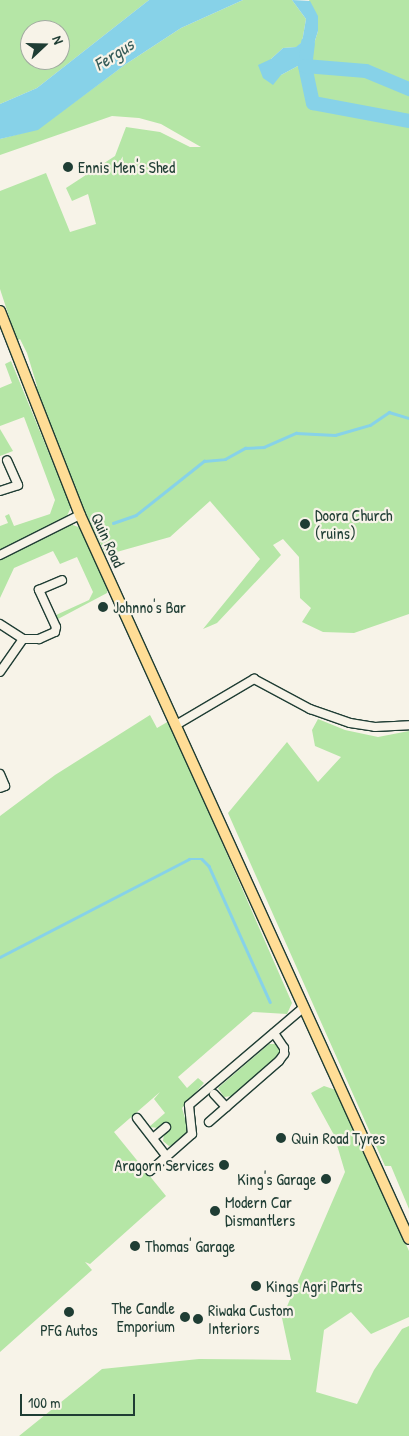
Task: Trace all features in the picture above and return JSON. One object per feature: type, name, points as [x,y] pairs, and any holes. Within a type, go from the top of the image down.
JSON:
[{"type":"main road","name":"Quin Road","points":[[0,312],[80,515],[409,1239]]},
{"type":"street","points":[[0,491],[18,485],[7,460]]},
{"type":"street","points":[[0,555],[80,515]]},
{"type":"street","points":[[0,624],[22,638],[39,639],[55,632],[56,627],[39,590],[62,580]]},
{"type":"street","points":[[0,672],[22,638]]},
{"type":"street","points":[[176,725],[254,679],[310,709],[350,723],[375,727],[409,725]]},
{"type":"street","points":[[0,774],[5,786],[0,788]]},
{"type":"street","points":[[150,1171],[192,1134],[189,1105],[304,1007]]},
{"type":"street","points":[[209,1122],[284,1054],[274,1033]]},
{"type":"street","points":[[214,1094],[226,1107]]},
{"type":"street","points":[[137,1118],[167,1157]]},
{"type":"street","points":[[153,1138],[166,1127]]},
{"type":"green space","points":[[0,0],[149,0],[70,62],[70,20],[20,20],[20,70],[60,70],[37,88],[0,104]]},
{"type":"green space","points":[[243,0],[292,0],[306,19],[302,42],[297,47],[283,48],[271,59],[281,75],[309,60],[318,31],[309,0],[409,0],[409,614],[354,633],[323,632],[302,622],[311,608],[300,598],[299,557],[283,539],[273,545],[281,555],[217,623],[203,629],[260,559],[210,501],[170,537],[106,555],[75,491],[33,388],[37,386],[27,353],[20,339],[17,341],[0,289],[0,191],[46,173],[70,232],[96,224],[88,194],[72,201],[66,188],[115,156],[126,127],[160,132],[190,147],[201,147],[161,124],[139,118],[112,116],[0,155],[0,139],[38,129],[126,64],[181,28]]},
{"type":"green space","points":[[11,361],[71,507],[67,516],[0,550],[0,526],[8,523],[5,516],[9,514],[14,526],[50,514],[55,500],[24,417],[0,426],[0,388],[12,383],[5,364]]},
{"type":"green space","points":[[0,429],[13,451],[0,456]]},
{"type":"green space","points":[[70,524],[81,528],[108,589],[107,593],[58,619],[56,615],[89,600],[93,592],[77,557],[60,564],[53,551],[14,568],[0,598],[0,560]]},
{"type":"green space","points":[[150,715],[157,728],[169,721],[292,1003],[287,1014],[253,1012],[178,1077],[187,1088],[198,1078],[204,1083],[182,1108],[189,1132],[174,1145],[169,1146],[163,1141],[164,1134],[169,1129],[164,1123],[158,1128],[149,1127],[165,1113],[154,1099],[160,1092],[114,1132],[166,1196],[90,1264],[85,1262],[92,1270],[0,1352],[0,816],[55,775]]},
{"type":"green space","points":[[318,719],[345,730],[378,737],[409,731],[409,1209],[391,1166],[385,1166],[228,813],[287,742],[318,782],[341,757],[315,746],[312,730]]},
{"type":"green space","points":[[269,1044],[276,1044],[281,1053],[279,1056],[232,1096],[224,1097],[218,1088]]},
{"type":"green space","points":[[324,1086],[336,1090],[409,1251],[409,1317],[371,1334],[351,1312],[324,1330],[316,1392],[357,1404],[374,1370],[402,1329],[409,1326],[409,1436],[19,1436],[102,1369],[199,1359],[291,1360],[282,1318],[345,1172],[334,1135],[311,1093]]},
{"type":"water","name":"Fergus","points":[[149,0],[243,0],[181,28],[126,64],[38,130],[0,139],[0,104],[37,88],[60,70],[70,70],[70,62]]},
{"type":"water","points":[[292,0],[310,1],[318,16],[318,31],[309,60],[281,75],[273,85],[263,78],[258,65],[271,59],[283,48],[296,47],[302,42],[306,19]]},
{"type":"waterway","points":[[308,43],[305,66],[313,103],[409,121]]},
{"type":"waterway","points":[[305,66],[366,71],[409,89]]},
{"type":"waterway","points":[[113,523],[136,515],[204,461],[225,459],[245,448],[264,447],[296,433],[335,435],[370,425],[389,412],[409,418]]},
{"type":"waterway","points":[[0,957],[189,859],[202,859],[209,866],[270,1002]]},
{"type":"place","name":"Ennis Men's Shed","points":[[68,167]]},
{"type":"place","name":"Doora Church (ruins)","points":[[305,524]]},
{"type":"place","name":"Johnno's Bar","points":[[103,607]]},
{"type":"place","name":"Quin Road Tyres","points":[[281,1138]]},
{"type":"place","name":"Aragorn Services","points":[[224,1165]]},
{"type":"place","name":"King's Garage","points":[[326,1179]]},
{"type":"place","name":"Modern Car Dismantlers","points":[[215,1211]]},
{"type":"place","name":"Thomas' Garage","points":[[135,1246]]},
{"type":"place","name":"Kings Agri Parts","points":[[256,1286]]},
{"type":"place","name":"PFG Autos","points":[[69,1312]]},
{"type":"place","name":"The Candle Emporium","points":[[185,1317]]},
{"type":"place","name":"Riwaka Custom Interiors","points":[[198,1319]]}]
